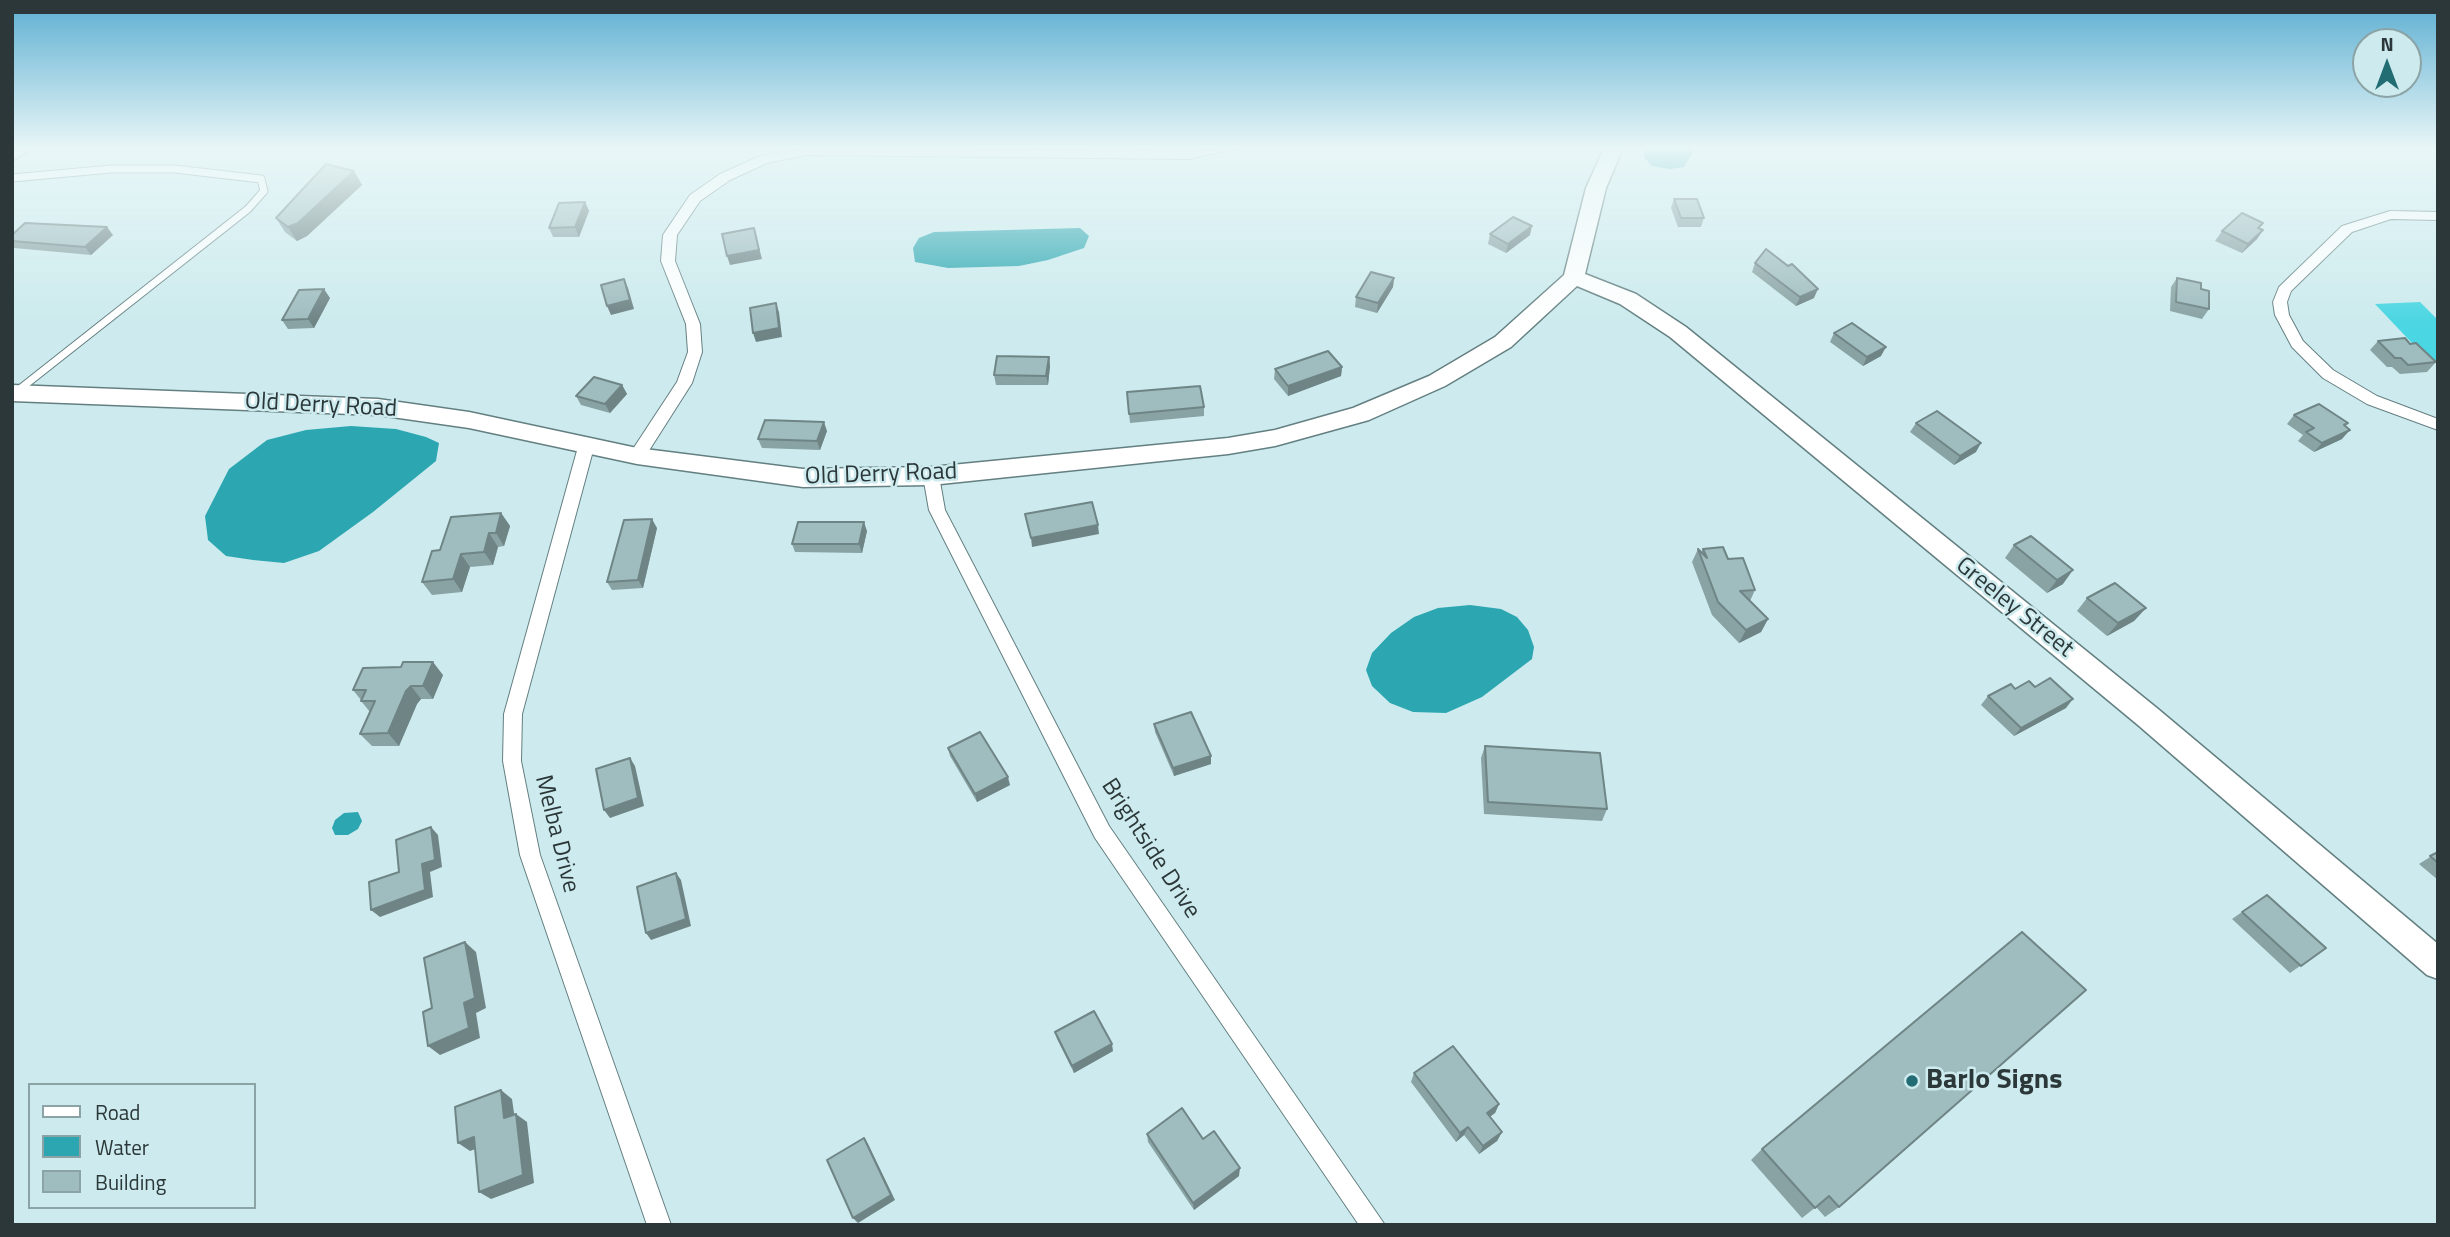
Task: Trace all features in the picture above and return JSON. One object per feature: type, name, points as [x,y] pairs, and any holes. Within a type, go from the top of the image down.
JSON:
[{"type":"street","points":[[637,456],[679,391],[695,352],[693,324],[668,261],[670,235],[688,206]]},
{"type":"street","points":[[1574,277],[1592,206]]},
{"type":"street","points":[[2438,216],[2390,215],[2347,229],[2292,280],[2284,290],[2280,302],[2282,315],[2297,344],[2328,374],[2372,400],[2438,425]]},
{"type":"street","name":"Old Derry Road","points":[[13,393],[378,407],[469,419],[586,447],[637,456],[803,478],[931,476],[1228,446],[1319,427],[1400,398],[1471,363],[1503,342],[1574,277]]},
{"type":"street","name":"Greeley Street","points":[[1574,277],[1628,299],[1678,332],[2148,717],[2438,964]]},
{"type":"street","name":"Melba Drive","points":[[586,447],[516,702],[512,761],[530,855],[659,1225]]},
{"type":"street","name":"Brightside Drive","points":[[931,476],[937,510],[1102,831],[1373,1225]]},
{"type":"lane","points":[[13,393],[251,206]]},
{"type":"shaded area","points":[[2420,302],[2438,320],[2438,362],[2430,362],[2375,304]]},
{"type":"water","points":[[1080,228],[1089,236],[1084,248],[1019,266],[948,268],[915,262],[913,248],[919,238],[934,232]]},
{"type":"water","points":[[351,426],[396,429],[426,437],[439,443],[436,461],[319,551],[284,563],[253,560],[226,556],[208,540],[205,516],[229,469],[267,440],[306,430]]},
{"type":"water","points":[[1470,605],[1501,609],[1517,617],[1528,630],[1534,647],[1532,659],[1482,697],[1446,713],[1413,712],[1390,703],[1372,686],[1366,670],[1372,653],[1391,633],[1414,617],[1438,608]]},
{"type":"water","points":[[358,812],[362,821],[358,829],[348,835],[335,835],[332,828],[335,820],[344,813]]},
{"type":"building","points":[[287,206],[317,206],[298,223],[288,227],[276,218]]},
{"type":"building","points":[[558,206],[584,206],[575,227],[549,228]]},
{"type":"building","points":[[1676,206],[1699,206],[1704,218],[1681,218]]},
{"type":"building","points":[[2242,213],[2263,223],[2258,228],[2263,230],[2248,244],[2222,231]]},
{"type":"building","points":[[1513,217],[1532,226],[1508,244],[1490,234]]},
{"type":"building","points":[[25,223],[107,227],[85,247],[12,241],[12,235]]},
{"type":"building","points":[[754,228],[759,250],[727,256],[722,234]]},
{"type":"building","points":[[1766,249],[1788,266],[1792,264],[1818,289],[1800,297],[1755,263]]},
{"type":"building","points":[[1371,272],[1394,278],[1378,303],[1356,297]]},
{"type":"building","points":[[2177,278],[2201,283],[2201,289],[2209,291],[2209,309],[2176,302]]},
{"type":"building","points":[[624,279],[630,300],[607,306],[601,285]]},
{"type":"building","points":[[324,289],[308,319],[282,320],[299,290]]},
{"type":"building","points":[[776,303],[779,328],[753,333],[750,308]]},
{"type":"building","points":[[1852,323],[1886,347],[1867,357],[1834,333]]},
{"type":"building","points":[[2405,338],[2410,344],[2416,343],[2436,362],[2408,365],[2401,358],[2395,358],[2378,341]]},
{"type":"building","points":[[1328,351],[1342,367],[1288,386],[1275,369]]},
{"type":"building","points":[[997,356],[1049,357],[1046,376],[994,375]]},
{"type":"building","points":[[594,377],[622,385],[605,404],[576,396]]},
{"type":"building","points":[[1200,386],[1204,407],[1129,414],[1127,392]]},
{"type":"building","points":[[2319,404],[2348,423],[2344,425],[2350,430],[2322,443],[2306,432],[2314,428],[2294,415]]},
{"type":"building","points":[[1937,411],[1981,443],[1960,456],[1916,423]]},
{"type":"building","points":[[765,420],[824,422],[817,441],[758,439]]},
{"type":"building","points":[[1092,502],[1098,525],[1031,538],[1025,514]]},
{"type":"building","points":[[501,513],[496,533],[489,533],[484,552],[461,554],[453,579],[422,582],[432,551],[440,550],[451,517]]},
{"type":"building","points":[[652,519],[638,580],[607,582],[624,520]]},
{"type":"building","points":[[798,522],[864,522],[859,544],[792,544]]},
{"type":"building","points":[[2031,536],[2073,570],[2057,580],[2014,545]]},
{"type":"building","points":[[1723,547],[1728,559],[1743,558],[1755,590],[1740,591],[1768,619],[1746,630],[1718,602],[1698,549],[1707,558],[1703,549]]},
{"type":"building","points":[[2115,583],[2146,608],[2118,623],[2087,598]]},
{"type":"building","points":[[403,662],[433,662],[423,686],[411,686],[406,691],[388,733],[360,734],[375,701],[361,701],[366,690],[353,690],[363,668],[401,667]]},
{"type":"building","points":[[2050,678],[2073,699],[2021,728],[1988,696],[2011,684],[2015,689],[2029,681],[2035,687]]},
{"type":"building","points":[[1191,712],[1211,756],[1173,768],[1154,724]]},
{"type":"building","points":[[980,732],[1008,777],[975,794],[948,748]]},
{"type":"building","points":[[1485,746],[1600,753],[1607,809],[1488,802]]},
{"type":"building","points":[[630,758],[638,798],[604,810],[596,769]]},
{"type":"building","points":[[431,827],[435,860],[422,864],[425,890],[371,910],[369,882],[399,872],[396,840]]},
{"type":"building","points":[[2438,852],[2438,863],[2430,856]]},
{"type":"building","points":[[676,873],[686,919],[646,933],[637,887]]},
{"type":"building","points":[[2267,895],[2326,948],[2301,966],[2242,912]]},
{"type":"building","name":"Barlo Signs","points":[[2022,932],[2086,990],[1839,1207],[1829,1196],[1815,1208],[1762,1149]]},
{"type":"building","points":[[465,942],[475,998],[464,1003],[469,1028],[428,1046],[423,1012],[432,1008],[424,958]]},
{"type":"building","points":[[1094,1011],[1112,1044],[1072,1066],[1055,1032]]},
{"type":"building","points":[[1453,1046],[1499,1104],[1487,1113],[1502,1132],[1483,1146],[1468,1127],[1460,1133],[1414,1073]]},
{"type":"building","points":[[501,1090],[504,1118],[516,1114],[523,1175],[479,1192],[474,1137],[458,1143],[455,1107]]},
{"type":"building","points":[[1182,1108],[1203,1139],[1214,1131],[1240,1168],[1193,1203],[1147,1134]]},
{"type":"building","points":[[864,1138],[891,1195],[853,1218],[827,1160]]},
{"type":"place","name":"Barlo Signs","points":[[1912,1081]]}]
